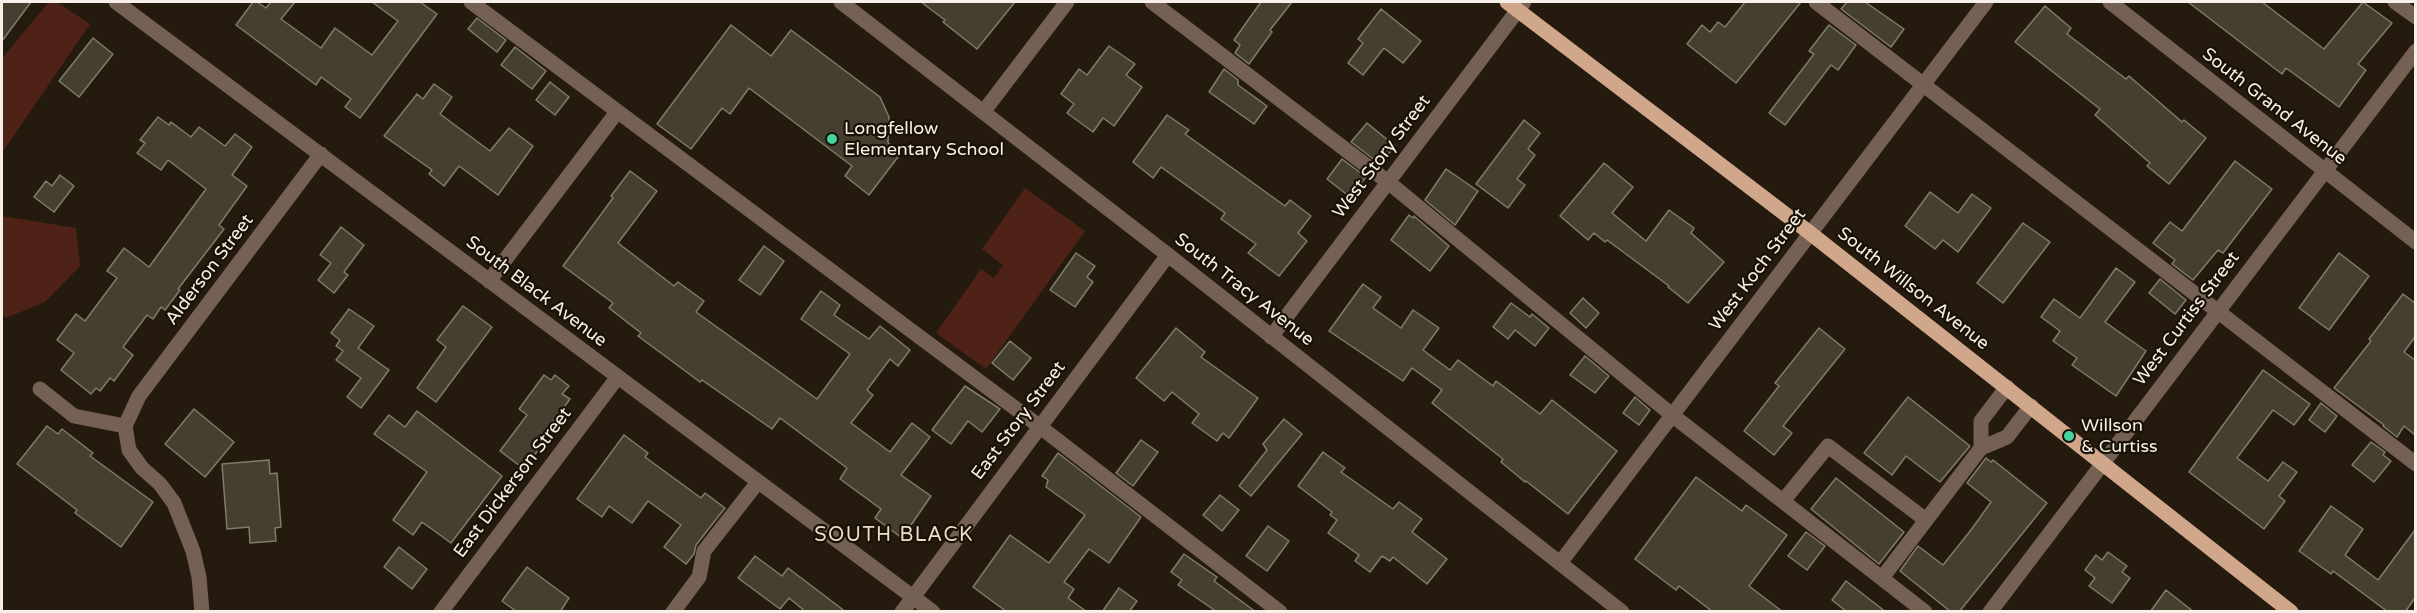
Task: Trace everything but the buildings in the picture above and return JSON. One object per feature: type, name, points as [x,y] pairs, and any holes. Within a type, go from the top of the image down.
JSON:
[{"type":"main road","name":"South Willson Avenue","points":[[1516,4],[2291,612]]},
{"type":"street","name":"South Black Avenue","points":[[116,2],[933,612]]},
{"type":"street","points":[[471,2],[1039,426],[1280,612]]},
{"type":"street","name":"South Tracy Avenue","points":[[841,2],[984,111],[1622,612]]},
{"type":"street","points":[[984,111],[1066,2]]},
{"type":"street","points":[[1152,2],[1388,182],[1672,415],[1925,612]]},
{"type":"street","points":[[1816,2],[2415,464]]},
{"type":"street","name":"West Koch Street","points":[[1560,563],[1986,2]]},
{"type":"street","name":"South Grand Avenue","points":[[2110,2],[2415,242]]},
{"type":"street","points":[[2395,2],[2415,17]]},
{"type":"street","name":"West Story Street","points":[[1271,337],[1388,182],[1516,4]]},
{"type":"street","name":"West Curtiss Street","points":[[1990,612],[2415,51]]},
{"type":"street","points":[[489,281],[617,111]]},
{"type":"street","name":"Alderson Street","points":[[125,426],[139,396],[321,154]]},
{"type":"street","name":"East Story Street","points":[[902,612],[1168,255]]},
{"type":"street","name":"East Dickerson Street","points":[[441,612],[617,378]]},
{"type":"street","points":[[1981,448],[1981,421],[2007,387]]},
{"type":"street","points":[[40,389],[74,416],[125,426],[129,450],[142,468],[160,484],[178,513],[195,560],[202,612]]},
{"type":"street","points":[[1882,578],[1981,448],[2007,437],[2031,406]]},
{"type":"street","points":[[1784,501],[1828,446],[1926,520]]},
{"type":"street","points":[[673,612],[699,577],[705,551],[758,482]]},
{"type":"shaded area","points":[[49,2],[57,2],[90,24],[2,153],[2,58]]},
{"type":"shaded area","points":[[1025,188],[1085,231],[986,369],[936,333],[981,269],[994,278],[1003,265],[982,249]]},
{"type":"shaded area","points":[[2,216],[76,228],[80,266],[45,302],[6,318],[2,314]]},
{"type":"place","name":"Longfellow Elementary School","points":[[832,139]]},
{"type":"place","name":"Willson & Curtiss","points":[[2069,436]]},
{"type":"district","name":"SOUTH BLACK","points":[[894,536]]}]
